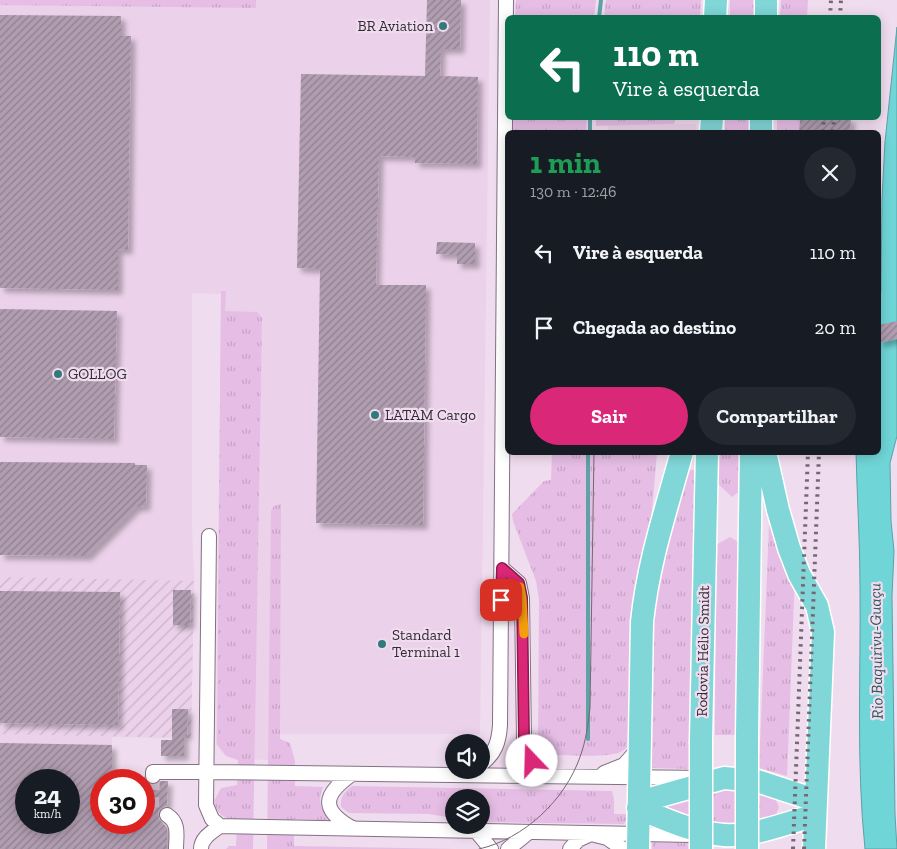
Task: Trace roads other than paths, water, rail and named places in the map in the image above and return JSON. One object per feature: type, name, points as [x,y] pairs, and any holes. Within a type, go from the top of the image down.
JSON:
[{"type":"main road","points":[[715,15],[716,0]]},
{"type":"main road","points":[[766,0],[766,15]]},
{"type":"main road","points":[[633,844],[638,805],[640,655],[646,588],[655,546],[681,455]]},
{"type":"main road","name":"Rodovia Hélio Smidt","points":[[701,849],[707,455]]},
{"type":"main road","points":[[747,849],[751,455]]},
{"type":"main road","points":[[766,455],[789,548],[799,574],[816,606],[823,632],[814,849]]},
{"type":"main road","points":[[638,805],[724,778],[757,781],[815,808]]},
{"type":"main road","points":[[638,805],[692,828],[724,835],[757,832],[815,808]]},
{"type":"street","points":[[506,0],[506,15]]},
{"type":"street","points":[[490,757],[500,736],[505,142]]},
{"type":"street","points":[[208,536],[206,805],[212,819],[225,827]]},
{"type":"street","points":[[502,568],[519,583],[522,598],[524,740],[526,751],[537,766],[549,776]]},
{"type":"street","points":[[590,776],[609,772],[624,765],[639,748]]},
{"type":"street","points":[[155,774],[206,772],[352,774],[445,772]]},
{"type":"street","points":[[490,773],[549,776],[724,778]]},
{"type":"street","points":[[352,774],[336,787],[331,793],[329,800],[332,812],[338,819],[353,828]]},
{"type":"street","points":[[167,815],[173,819],[176,825],[176,849]]},
{"type":"street","points":[[201,849],[201,844],[208,834],[225,827],[445,830]]},
{"type":"street","points":[[490,831],[591,834],[633,844]]},
{"type":"street","points":[[508,849],[529,832]]},
{"type":"street","points":[[478,834],[491,849]]},
{"type":"street","points":[[570,849],[578,840],[591,834],[633,844],[724,835]]},
{"type":"water","name":"Rio Baquirivu-Guaçu","points":[[897,27],[897,436],[890,463],[891,521],[894,551],[892,596],[897,849],[865,849],[860,750],[860,569],[856,455],[881,455],[882,198],[885,142]]},
{"type":"waterway","points":[[599,15],[601,0]]},
{"type":"waterway","points":[[590,120],[590,130]]},
{"type":"waterway","points":[[588,455],[588,739]]},
{"type":"tunnel","points":[[155,809],[167,815]]},
{"type":"tram line","points":[[479,849],[496,844],[512,836],[527,827],[541,815],[564,788],[573,773],[582,751],[590,708],[594,455]]},
{"type":"railway","points":[[830,15],[831,0]]},
{"type":"railway","points":[[840,15],[841,0]]},
{"type":"railway","points":[[823,130],[824,120]]},
{"type":"railway","points":[[833,130],[834,120]]},
{"type":"railway","points":[[793,849],[808,455]]},
{"type":"railway","points":[[804,849],[819,455]]},
{"type":"place","name":"BR Aviation","points":[[443,26]]},
{"type":"place","name":"GOLLOG","points":[[58,374]]},
{"type":"place","name":"LATAM Cargo","points":[[375,415]]},
{"type":"place","name":"Standard Terminal 1","points":[[382,644]]}]
